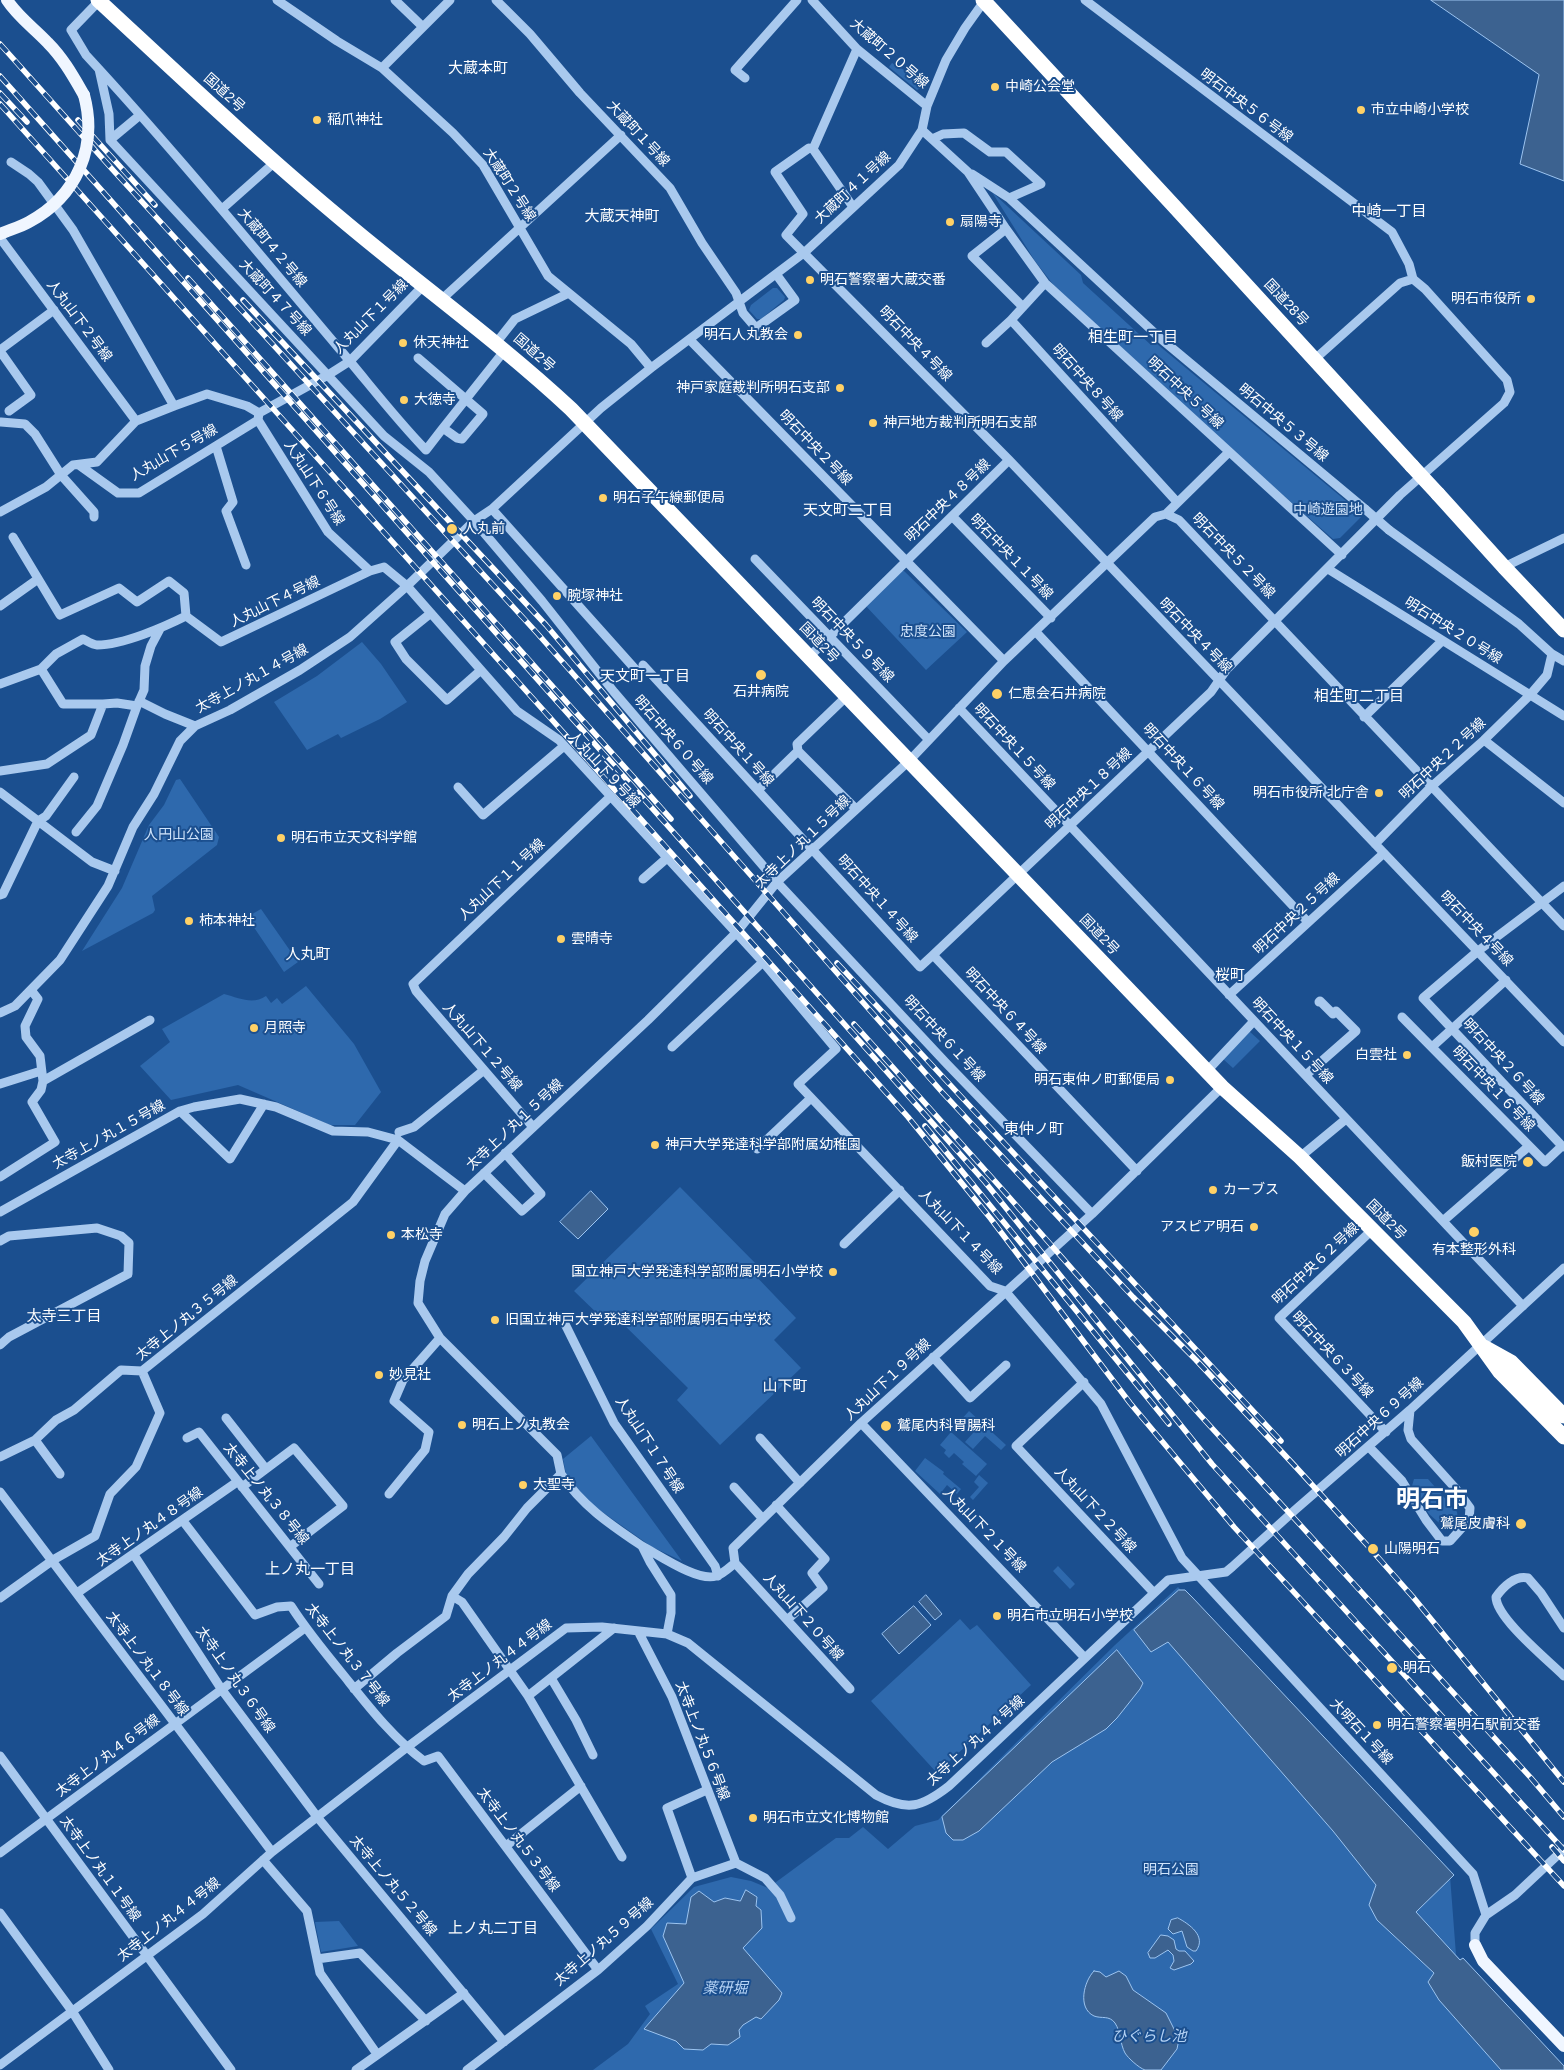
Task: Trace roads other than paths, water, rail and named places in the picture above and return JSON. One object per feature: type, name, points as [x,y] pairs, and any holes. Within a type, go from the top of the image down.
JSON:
[{"type":"highway","name":"国道2号","points":[[99,0],[275,162],[340,218],[501,346],[571,409],[1222,1087],[1300,1157],[1464,1322],[1500,1372],[1564,1437]]},
{"type":"highway","name":"国道28号","points":[[984,0],[1564,630]]},
{"type":"highway","name":"国道2号","points":[[1480,1346],[1511,1362],[1564,1416]]},
{"type":"main road","points":[[0,234],[29,222],[65,194],[73,183],[86,150],[89,126],[89,113],[84,95],[68,67],[48,42],[14,11],[7,0]]},
{"type":"main road","points":[[1475,1945],[1483,1961],[1564,2046]]},
{"type":"street","name":"大蔵町４２号線","points":[[99,0],[71,30],[86,55],[222,209],[396,418],[426,450],[443,428]]},
{"type":"street","name":"大蔵町２号線","points":[[277,0],[337,41],[382,68],[453,133],[483,165],[548,276],[631,344],[651,368]]},
{"type":"street","points":[[395,0],[423,27]]},
{"type":"street","points":[[382,68],[450,0]]},
{"type":"street","name":"大蔵町１号線","points":[[496,0],[530,34],[580,93],[622,135],[670,188],[702,243],[736,293],[739,302]]},
{"type":"street","points":[[745,78],[735,70],[797,0]]},
{"type":"street","name":"大蔵町２０号線","points":[[812,0],[857,49],[927,106]]},
{"type":"street","name":"大蔵町４１号線","points":[[492,509],[584,423],[651,368],[805,252],[899,165],[922,130],[927,106],[946,60],[984,0]]},
{"type":"street","name":"明石中央５６号線","points":[[1085,0],[1392,232],[1410,264],[1412,279]]},
{"type":"street","points":[[853,207],[813,150],[857,49]]},
{"type":"street","points":[[99,69],[109,114],[110,140]]},
{"type":"street","points":[[110,140],[140,115]]},
{"type":"street","name":"明石中央５号線","points":[[922,130],[968,172],[1006,230],[1045,283],[1342,555]]},
{"type":"street","points":[[932,139],[942,134],[964,133],[990,152],[1006,152],[1041,184],[1009,198]]},
{"type":"street","points":[[442,299],[622,135]]},
{"type":"street","name":"大蔵町４７号線","points":[[110,140],[384,436],[429,472],[474,522]]},
{"type":"street","name":"明石中央４号線","points":[[813,150],[809,148],[776,172],[803,214],[786,234],[1009,460],[1106,564],[1564,1042]]},
{"type":"street","points":[[11,162],[30,174],[38,182],[73,230],[174,406]]},
{"type":"street","points":[[222,209],[275,162]]},
{"type":"street","name":"明石中央５３号線","points":[[968,172],[1009,198],[1160,338],[1389,530],[1519,624],[1552,654],[1564,661]]},
{"type":"street","points":[[1006,230],[972,256],[1023,307]]},
{"type":"street","name":"人丸山下２号線","points":[[0,238],[136,421]]},
{"type":"street","points":[[739,302],[743,313],[756,328],[794,300],[776,274]]},
{"type":"street","points":[[1315,359],[1400,282],[1412,279]]},
{"type":"street","name":"明石中央５２号線","points":[[1166,514],[1179,520],[1276,621],[1400,496],[1504,403],[1510,392],[1507,380],[1425,288],[1412,279]]},
{"type":"street","points":[[986,343],[1045,283]]},
{"type":"street","name":"人丸山下１号線","points":[[259,417],[350,361],[424,285]]},
{"type":"street","points":[[418,358],[466,400],[482,414],[462,439],[457,438],[443,428],[466,400],[501,346],[515,319],[569,293]]},
{"type":"street","points":[[9,411],[31,395],[0,351],[54,310]]},
{"type":"street","name":"明石中央８号線","points":[[1010,320],[1177,502]]},
{"type":"street","name":"明石中央２号線","points":[[690,340],[1004,661]]},
{"type":"street","points":[[0,512],[46,487],[73,465],[97,462],[136,421],[174,406],[207,394],[247,406],[259,417]]},
{"type":"street","name":"人丸山下５号線","points":[[79,465],[118,493],[139,493],[259,417]]},
{"type":"street","name":"人丸山下６号線","points":[[259,417],[328,532],[370,571]]},
{"type":"street","points":[[1,422],[25,424],[35,434],[61,475],[94,512],[94,517]]},
{"type":"street","points":[[216,446],[233,502],[226,511],[246,565]]},
{"type":"street","points":[[909,761],[1004,661],[1155,517],[1166,514],[1229,452]]},
{"type":"street","name":"明石中央４８号線","points":[[809,656],[1009,460]]},
{"type":"street","name":"太寺上ノ丸１４号線","points":[[0,1013],[15,1006],[60,960],[108,886],[133,827],[154,794],[180,741],[195,726],[243,702],[350,637],[474,522],[492,509]]},
{"type":"street","name":"明石中央１号線","points":[[492,509],[640,668],[813,849]]},
{"type":"street","name":"明石中央１１号線","points":[[952,516],[1051,618]]},
{"type":"street","name":"明石中央６０号線","points":[[474,522],[542,601],[614,692],[778,882]]},
{"type":"street","points":[[0,684],[41,669],[56,654],[83,639],[96,645],[120,641],[160,629],[186,616],[184,593],[169,580],[137,602],[119,588],[60,615],[13,537]]},
{"type":"street","points":[[1504,567],[1564,538]]},
{"type":"street","name":"明石中央５９号線","points":[[755,559],[929,740]]},
{"type":"street","points":[[370,571],[384,567],[407,586]]},
{"type":"street","name":"明石中央２０号線","points":[[1328,569],[1564,716]]},
{"type":"street","name":"人丸山下４号線","points":[[186,616],[221,642],[370,571]]},
{"type":"street","points":[[0,606],[38,579]]},
{"type":"street","name":"人丸山下９号線","points":[[407,586],[517,711],[559,740],[736,933]]},
{"type":"street","points":[[430,612],[395,642],[406,660],[447,700],[481,670]]},
{"type":"street","points":[[1276,621],[1364,717],[1564,926]]},
{"type":"street","name":"明石中央１８号線","points":[[1019,875],[1211,692],[1227,669],[1276,621]]},
{"type":"street","points":[[76,832],[97,806],[123,745],[144,690],[145,666],[151,646],[160,629]]},
{"type":"street","name":"明石中央１６号線","points":[[1036,632],[1150,751],[1308,922]]},
{"type":"street","points":[[1364,717],[1442,641]]},
{"type":"street","points":[[1530,695],[1547,675],[1552,654]]},
{"type":"street","points":[[41,669],[63,704],[138,704],[195,726]]},
{"type":"street","name":"明石中央２２号線","points":[[1375,844],[1431,787],[1484,740],[1530,695]]},
{"type":"street","points":[[847,696],[797,744],[798,751],[856,809]]},
{"type":"street","points":[[0,771],[47,764],[92,735],[103,704]]},
{"type":"street","name":"明石中央１５号線","points":[[959,708],[1523,1306]]},
{"type":"street","points":[[1484,740],[1564,803]]},
{"type":"street","points":[[458,787],[483,815],[564,746]]},
{"type":"street","points":[[758,790],[798,751]]},
{"type":"street","name":"太寺上ノ丸１５号線","points":[[0,1212],[180,1111],[240,1099],[264,1104],[333,1131],[368,1132],[398,1136],[465,1191],[648,1020],[736,933],[778,882],[909,761]]},
{"type":"street","points":[[0,895],[38,821],[46,816],[74,777]]},
{"type":"street","points":[[0,792],[92,862],[115,871]]},
{"type":"street","name":"人丸山下１１号線","points":[[413,984],[610,797]]},
{"type":"street","name":"明石中央１４号線","points":[[813,849],[920,967],[933,955]]},
{"type":"street","name":"明石中央２５号線","points":[[1230,995],[1384,853]]},
{"type":"street","points":[[642,879],[667,858]]},
{"type":"street","points":[[933,955],[1019,875]]},
{"type":"street","name":"明石中央６１号線","points":[[778,882],[954,1071],[1092,1214]]},
{"type":"street","points":[[1478,951],[1564,886]]},
{"type":"street","name":"人丸山下１４号線","points":[[736,933],[763,962],[836,1049],[798,1084],[990,1286],[1005,1291],[1084,1382],[1101,1404],[1182,1558],[1200,1576]]},
{"type":"street","name":"明石中央２６号線","points":[[1478,951],[1423,998],[1563,1146]]},
{"type":"street","name":"明石中央６４号線","points":[[933,955],[1137,1171]]},
{"type":"street","points":[[672,1047],[763,962]]},
{"type":"street","points":[[1432,1047],[1506,980]]},
{"type":"street","name":"人丸山下１２号線","points":[[413,984],[416,991],[533,1127]]},
{"type":"street","points":[[0,1177],[55,1142],[32,1102],[41,1090],[42,1076],[40,1056],[26,1037],[25,1026],[38,999],[31,990]]},
{"type":"street","points":[[1306,1075],[1356,1032],[1336,1011],[1333,1014],[1319,1002]]},
{"type":"street","name":"明石中央１６号線","points":[[1402,1017],[1545,1162],[1563,1146]]},
{"type":"street","points":[[0,1084],[42,1076],[150,1020]]},
{"type":"street","points":[[1207,1071],[1254,1021]]},
{"type":"street","points":[[398,1136],[414,1128],[484,1070]]},
{"type":"street","name":"人丸山下１９号線","points":[[735,1563],[733,1548],[776,1505],[932,1357],[1092,1214],[1222,1087]]},
{"type":"street","points":[[757,1149],[811,1098]]},
{"type":"street","points":[[180,1111],[230,1159],[264,1104]]},
{"type":"street","points":[[1300,1157],[1346,1119]]},
{"type":"street","name":"太寺上ノ丸３５号線","points":[[0,1598],[52,1560],[95,1536],[110,1494],[136,1467],[160,1412],[142,1371],[354,1202],[398,1136]]},
{"type":"street","points":[[1443,1221],[1529,1146]]},
{"type":"street","points":[[484,1173],[522,1211],[541,1194],[505,1153]]},
{"type":"street","points":[[844,1244],[900,1190]]},
{"type":"street","points":[[465,1191],[445,1214],[425,1261],[420,1281],[418,1303],[440,1338],[557,1455],[561,1474],[572,1492],[604,1520],[642,1546],[689,1571],[706,1577],[718,1576],[735,1563]]},
{"type":"street","points":[[0,1240],[9,1236],[97,1228],[121,1236],[129,1243],[128,1274],[9,1337],[0,1345]]},
{"type":"street","name":"明石中央６２号線","points":[[1279,1318],[1372,1230]]},
{"type":"street","name":"明石中央６９号線","points":[[1200,1576],[1226,1572],[1232,1567],[1295,1510],[1369,1448],[1564,1268]]},
{"type":"street","name":"明石中央６３号線","points":[[1279,1318],[1386,1432]]},
{"type":"street","name":"人丸山下１７号線","points":[[565,1324],[614,1423],[715,1566],[718,1576]]},
{"type":"street","points":[[389,1494],[424,1450],[429,1432],[394,1401],[403,1380],[440,1338]]},
{"type":"street","points":[[932,1357],[970,1398],[1006,1365]]},
{"type":"street","points":[[0,1457],[35,1440],[56,1420],[74,1410],[121,1370],[142,1371]]},
{"type":"street","name":"人丸山下２２号線","points":[[1084,1382],[1016,1446],[1154,1593]]},
{"type":"street","points":[[1369,1448],[1402,1481],[1442,1542],[1450,1541],[1469,1520],[1470,1508],[1456,1489],[1411,1439],[1408,1430],[1410,1410]]},
{"type":"street","points":[[226,1418],[266,1469]]},
{"type":"street","name":"人丸山下２１号線","points":[[861,1423],[1085,1658]]},
{"type":"street","name":"太寺上ノ丸３８号線","points":[[187,1438],[199,1432],[291,1546],[319,1584]]},
{"type":"street","points":[[760,1438],[800,1482]]},
{"type":"street","points":[[35,1440],[60,1474]]},
{"type":"street","name":"太寺上ノ丸４８号線","points":[[77,1593],[240,1484],[266,1469],[294,1448],[343,1506],[291,1546]]},
{"type":"street","points":[[354,1689],[446,1616],[452,1596],[468,1574],[504,1537],[527,1508],[561,1474]]},
{"type":"street","points":[[734,1487],[763,1519]]},
{"type":"street","name":"太寺上ノ丸１８号線","points":[[0,1492],[272,1852]]},
{"type":"street","points":[[776,1505],[825,1560],[812,1573],[823,1588],[787,1620]]},
{"type":"street","name":"太寺上ノ丸３７号線","points":[[184,1521],[255,1615],[277,1607],[291,1606],[305,1628],[354,1689],[406,1748]]},
{"type":"street","points":[[642,1546],[671,1594],[668,1634]]},
{"type":"street","name":"太寺上ノ丸３６号線","points":[[134,1555],[222,1690],[318,1818]]},
{"type":"street","name":"人丸山下２０号線","points":[[735,1563],[850,1689]]},
{"type":"street","name":"太寺上ノ丸４４号線","points":[[3,2064],[203,1914],[272,1852],[406,1748],[566,1628],[638,1630],[668,1634],[688,1643],[876,1795],[891,1803],[904,1806],[917,1805],[931,1800],[949,1786],[1168,1580],[1200,1576]]},
{"type":"street","name":"大明石１号線","points":[[1200,1576],[1473,1874],[1486,1915]]},
{"type":"street","points":[[1564,1628],[1541,1592],[1528,1578],[1516,1578],[1499,1592],[1496,1597],[1499,1610],[1513,1627],[1564,1676]]},
{"type":"street","points":[[452,1596],[462,1602],[511,1669],[622,1857]]},
{"type":"street","name":"太寺上ノ丸４６号線","points":[[0,1853],[305,1628]]},
{"type":"street","points":[[528,1696],[614,1628]]},
{"type":"street","name":"太寺上ノ丸５６号線","points":[[638,1630],[672,1697],[706,1790],[736,1863]]},
{"type":"street","points":[[551,1678],[576,1720],[593,1755]]},
{"type":"street","name":"太寺上ノ丸５３号線","points":[[406,1748],[424,1761],[438,1756],[598,1970]]},
{"type":"street","name":"太寺上ノ丸１１号線","points":[[0,1756],[231,2070]]},
{"type":"street","points":[[506,1846],[581,1786]]},
{"type":"street","points":[[692,1878],[667,1808],[706,1790]]},
{"type":"street","name":"太寺上ノ丸５２号線","points":[[318,1818],[504,2042]]},
{"type":"street","points":[[1475,1945],[1475,1933],[1486,1915],[1514,1895],[1564,1849]]},
{"type":"street","points":[[263,1860],[307,1912],[320,1973],[377,2054]]},
{"type":"street","points":[[736,1863],[765,1878],[780,1895],[791,1918]]},
{"type":"street","name":"太寺上ノ丸５９号線","points":[[467,2070],[598,1970],[647,1926],[692,1878],[736,1863]]},
{"type":"street","points":[[0,1913],[72,2011],[109,2070]]},
{"type":"street","points":[[317,1960],[360,1953],[426,2021]]},
{"type":"street","points":[[356,2070],[464,1993]]},
{"type":"water","points":[[1431,0],[1564,0],[1564,181],[1520,164],[1539,75]]},
{"type":"water","points":[[591,1191],[608,1209],[578,1239],[560,1222]]},
{"type":"water","points":[[1179,1590],[1185,1590],[1193,1598],[1454,1875],[1416,1912],[1460,1960],[1463,1958],[1564,2066],[1564,2070],[1501,2070],[1439,2000],[1428,1982],[1434,1973],[1377,1920],[1369,1905],[1376,1885],[1333,1831],[1168,1642],[1151,1652],[1134,1630]]},
{"type":"water","points":[[926,1595],[942,1614],[935,1620],[919,1602]]},
{"type":"water","points":[[914,1606],[931,1625],[899,1654],[882,1634]]},
{"type":"water","points":[[1117,1650],[1143,1683],[1117,1718],[1106,1729],[1052,1762],[979,1831],[963,1840],[953,1840],[946,1833],[942,1817]]},
{"type":"water","name":"薬研堀","points":[[746,1890],[757,1897],[756,1906],[761,1910],[762,1928],[743,1948],[782,1993],[779,2000],[761,2019],[756,2017],[743,2025],[739,2030],[740,2037],[728,2045],[711,2044],[703,2050],[684,2049],[676,2041],[644,2029],[684,1983],[663,1936],[667,1923],[686,1924],[691,1897],[699,1891],[714,1902],[725,1898],[740,1901]]},
{"type":"water","points":[[1178,1918],[1191,1927],[1198,1936],[1199,1946],[1196,1951],[1187,1947],[1182,1931],[1173,1934],[1168,1929],[1171,1920]]},
{"type":"water","points":[[1161,1935],[1168,1936],[1174,1940],[1176,1949],[1185,1951],[1194,1961],[1191,1964],[1174,1970],[1170,1968],[1174,1961],[1173,1955],[1168,1950],[1155,1958],[1150,1958],[1148,1953]]},
{"type":"water","name":"ひぐらし池","points":[[1094,1971],[1100,1972],[1106,1977],[1119,1971],[1126,1976],[1133,1990],[1166,2013],[1179,2039],[1177,2049],[1161,2070],[1145,2070],[1137,2065],[1125,2053],[1115,2023],[1108,2018],[1094,2016],[1085,2007],[1085,1988],[1090,1975]]},
{"type":"railway","points":[[0,44],[537,633],[942,1092],[1133,1297],[1196,1360],[1367,1545],[1413,1597],[1564,1782]]},
{"type":"railway","points":[[0,76],[985,1182],[1212,1464],[1564,1850]]},
{"type":"railway","points":[[0,93],[27,122]]},
{"type":"railway","points":[[0,104],[908,1117],[991,1219],[1130,1403],[1234,1527],[1564,1886]]},
{"type":"railway","points":[[78,120],[155,205]]},
{"type":"railway","points":[[188,278],[671,819]]},
{"type":"railway","points":[[243,300],[546,625],[690,796]]},
{"type":"railway","points":[[837,963],[1281,1441]]},
{"type":"railway","points":[[854,1024],[1200,1415],[1531,1778],[1564,1817]]},
{"type":"railway","points":[[925,1126],[1169,1424]]},
{"type":"railway","points":[[1552,1847],[1564,1861]]},
{"type":"place","name":"中崎公会堂","points":[[995,87]]},
{"type":"place","name":"市立中崎小学校","points":[[1361,110]]},
{"type":"place","name":"稲爪神社","points":[[317,120]]},
{"type":"place","name":"扇陽寺","points":[[950,222]]},
{"type":"place","name":"明石警察署大蔵交番","points":[[810,280]]},
{"type":"place","name":"明石市役所","points":[[1531,299]]},
{"type":"place","name":"明石人丸教会","points":[[798,335]]},
{"type":"place","name":"休天神社","points":[[403,343]]},
{"type":"place","name":"神戸家庭裁判所明石支部","points":[[840,388]]},
{"type":"place","name":"大徳寺","points":[[404,400]]},
{"type":"place","name":"神戸地方裁判所明石支部","points":[[873,423]]},
{"type":"place","name":"明石子午線郵便局","points":[[603,498]]},
{"type":"place","name":"人丸前","points":[[452,529]]},
{"type":"place","name":"腕塚神社","points":[[557,596]]},
{"type":"place","name":"石井病院","points":[[761,675]]},
{"type":"place","name":"仁恵会石井病院","points":[[997,694]]},
{"type":"place","name":"明石市役所 北庁舎","points":[[1379,793]]},
{"type":"place","name":"明石市立天文科学館","points":[[281,838]]},
{"type":"place","name":"柿本神社","points":[[189,921]]},
{"type":"place","name":"雲晴寺","points":[[561,939]]},
{"type":"place","name":"月照寺","points":[[254,1028]]},
{"type":"place","name":"白雲社","points":[[1407,1055]]},
{"type":"place","name":"明石東仲ノ町郵便局","points":[[1170,1080]]},
{"type":"place","name":"神戸大学発達科学部附属幼稚園","points":[[655,1145]]},
{"type":"place","name":"飯村医院","points":[[1528,1162]]},
{"type":"place","name":"カーブス","points":[[1213,1190]]},
{"type":"place","name":"アスピア明石","points":[[1254,1227]]},
{"type":"place","name":"有本整形外科","points":[[1474,1232]]},
{"type":"place","name":"本松寺","points":[[391,1235]]},
{"type":"place","name":"国立神戸大学発達科学部附属明石小学校","points":[[833,1272]]},
{"type":"place","name":"旧国立神戸大学発達科学部附属明石中学校","points":[[495,1320]]},
{"type":"place","name":"妙見社","points":[[379,1375]]},
{"type":"place","name":"明石上ノ丸教会","points":[[462,1425]]},
{"type":"place","name":"鷲尾内科胃腸科","points":[[886,1426]]},
{"type":"place","name":"大聖寺","points":[[523,1485]]},
{"type":"place","name":"鷲尾皮膚科","points":[[1521,1524]]},
{"type":"place","name":"山陽明石","points":[[1373,1549]]},
{"type":"place","name":"明石市立明石小学校","points":[[997,1616]]},
{"type":"place","name":"明石","points":[[1392,1668]]},
{"type":"place","name":"明石警察署明石駅前交番","points":[[1377,1725]]},
{"type":"place","name":"明石市立文化博物館","points":[[753,1818]]},
{"type":"district","name":"大蔵本町","points":[[478,69]]},
{"type":"district","name":"中崎一丁目","points":[[1389,212]]},
{"type":"district","name":"大蔵天神町","points":[[622,217]]},
{"type":"district","name":"相生町一丁目","points":[[1133,338]]},
{"type":"district","name":"天文町二丁目","points":[[848,511]]},
{"type":"district","name":"天文町一丁目","points":[[645,677]]},
{"type":"district","name":"相生町二丁目","points":[[1359,697]]},
{"type":"district","name":"人丸町","points":[[308,955]]},
{"type":"district","name":"桜町","points":[[1230,976]]},
{"type":"district","name":"東仲ノ町","points":[[1034,1130]]},
{"type":"district","name":"太寺三丁目","points":[[64,1317]]},
{"type":"district","name":"山下町","points":[[785,1387]]},
{"type":"district","name":"明石市","points":[[1432,1500]]},
{"type":"district","name":"上ノ丸一丁目","points":[[310,1570]]},
{"type":"district","name":"上ノ丸二丁目","points":[[493,1929]]},
{"type":"park label","name":"中崎遊園地","points":[[1328,510]]},
{"type":"park label","name":"忠度公園","points":[[928,632]]},
{"type":"park label","name":"人円山公園","points":[[179,835]]},
{"type":"park label","name":"明石公園","points":[[1171,1870]]}]
